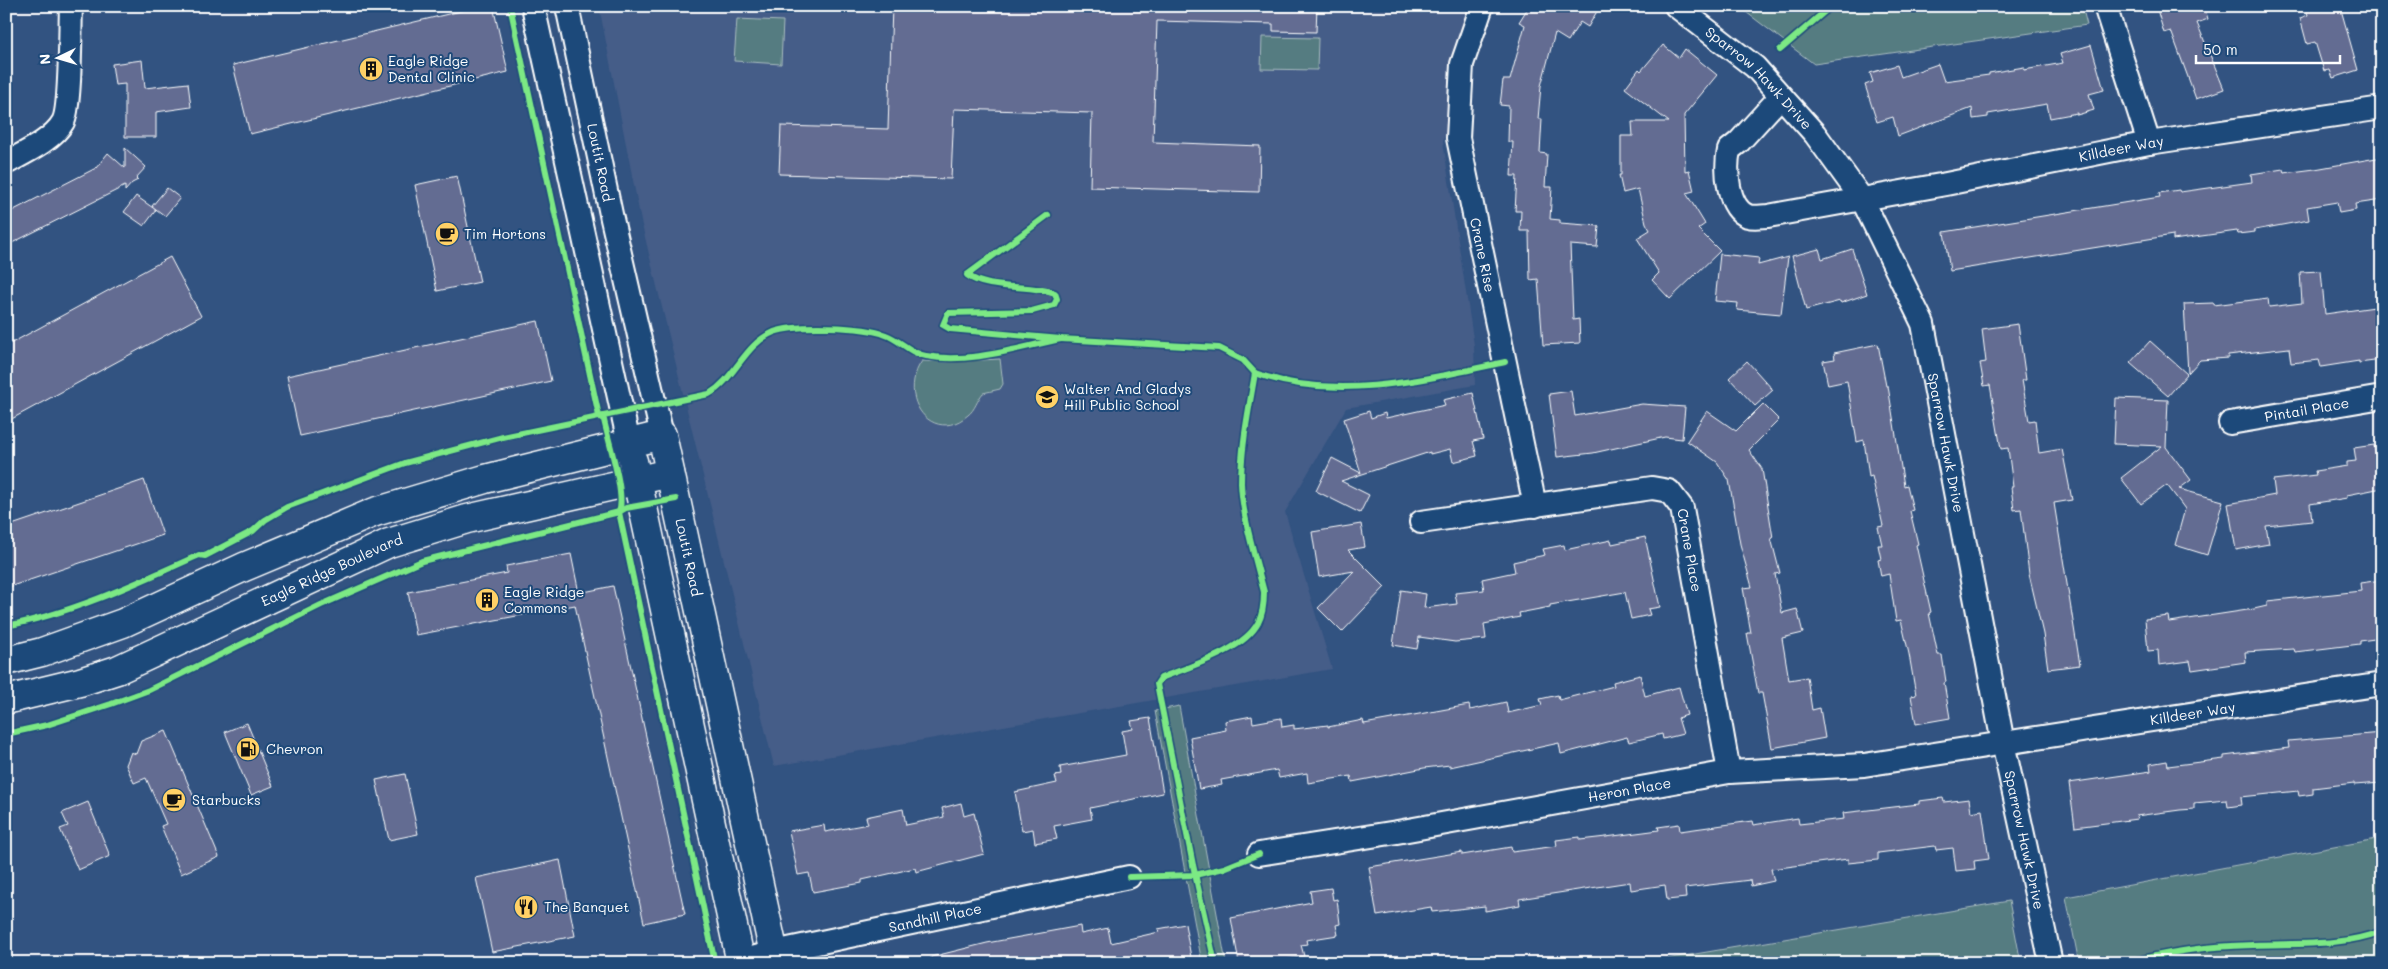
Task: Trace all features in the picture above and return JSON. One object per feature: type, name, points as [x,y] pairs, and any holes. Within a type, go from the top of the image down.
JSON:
[{"type":"street","points":[[6,163],[44,142],[63,122],[67,101],[71,6]]},
{"type":"street","points":[[533,6],[741,962]]},
{"type":"street","name":"Loutit Road","points":[[568,6],[612,219],[662,435],[775,957]]},
{"type":"street","name":"Crane Rise","points":[[1482,6],[1462,64],[1458,138],[1534,506]]},
{"type":"street","name":"Sparrow Hawk Drive","points":[[1676,6],[1755,67],[1815,134],[1862,199],[1922,324],[2004,743],[2051,963]]},
{"type":"street","points":[[2105,6],[2149,142]]},
{"type":"street","name":"Killdeer Way","points":[[1781,96],[1739,142],[1729,150],[1727,161],[1728,176],[1736,205],[1746,215],[1754,217],[1862,199],[2149,142],[2382,108]]},
{"type":"street","name":"Pintail Place","points":[[2230,423],[2382,397]]},
{"type":"street","points":[[6,660],[42,652],[123,622],[244,567],[376,512],[485,479],[662,435]]},
{"type":"street","name":"Eagle Ridge Boulevard","points":[[6,700],[80,682],[117,670],[389,543],[467,519],[670,473]]},
{"type":"street","name":"Crane Place","points":[[1421,522],[1652,488],[1669,491],[1682,508],[1729,772]]},
{"type":"street","name":"Killdeer Way","points":[[2004,743],[2382,684]]},
{"type":"street","name":"Heron Place","points":[[1259,854],[1397,832],[1729,772],[1864,765],[2004,743]]},
{"type":"street","name":"Sandhill Place","points":[[741,962],[775,957],[1130,877]]},
{"type":"shaded area","name":"Walter And Gladys Hill Public School","points":[[599,6],[1482,6],[1443,142],[1474,345],[1475,385],[1346,408],[1285,512],[1332,669],[774,766],[641,221]]},
{"type":"green space","points":[[1738,6],[2082,6],[2087,25],[1814,64]]},
{"type":"green space","points":[[737,19],[783,21],[781,64],[734,61]]},
{"type":"green space","points":[[1262,37],[1318,38],[1317,70],[1261,69]]},
{"type":"green space","points":[[1000,359],[1003,384],[1000,389],[983,393],[968,415],[955,423],[942,425],[931,421],[922,414],[916,403],[913,389],[915,375],[922,361],[947,362]]},
{"type":"green space","points":[[1179,706],[1226,963],[1202,963],[1155,711]]},
{"type":"green space","points":[[2382,838],[2382,963],[2079,963],[2066,897]]},
{"type":"green space","points":[[2009,901],[2021,963],[1642,963]]},
{"type":"building","name":"Eagle Ridge Dental Clinic","points":[[482,6],[493,6],[508,72],[250,134],[233,65]]},
{"type":"building","points":[[892,6],[1317,6],[1316,32],[1273,31],[1273,24],[1157,21],[1153,142],[1260,146],[1259,192],[1090,187],[1092,113],[954,109],[951,179],[779,174],[781,126],[888,129]]},
{"type":"building","points":[[1529,6],[1600,6],[1588,27],[1580,22],[1568,41],[1555,33],[1541,86],[1538,119],[1542,119],[1540,153],[1547,154],[1545,187],[1552,187],[1550,219],[1560,220],[1560,223],[1599,226],[1597,247],[1570,245],[1573,320],[1579,319],[1580,343],[1543,345],[1538,279],[1530,280],[1529,231],[1520,231],[1521,211],[1515,211],[1517,176],[1511,176],[1513,142],[1508,142],[1509,106],[1500,105],[1503,80],[1510,80],[1525,25],[1519,22]]},
{"type":"building","points":[[2156,6],[2204,6],[2208,19],[2197,23],[2224,89],[2196,99],[2171,31],[2164,33]]},
{"type":"building","points":[[2305,6],[2340,6],[2358,70],[2333,78],[2330,70],[2324,71],[2315,42],[2307,44],[2300,18],[2308,15]]},
{"type":"building","points":[[1663,45],[1679,58],[1685,49],[1717,75],[1684,115],[1685,171],[1689,170],[1694,191],[1686,193],[1705,224],[1698,229],[1720,251],[1670,299],[1652,280],[1659,273],[1637,238],[1650,230],[1646,223],[1638,189],[1623,193],[1619,175],[1621,175],[1621,136],[1633,136],[1632,122],[1669,122],[1625,88],[1639,69],[1641,71]]},
{"type":"building","points":[[2091,45],[2104,90],[2089,94],[2094,110],[2077,115],[2077,113],[2050,118],[2047,104],[1988,114],[1988,117],[1973,119],[1972,108],[1898,136],[1893,117],[1877,122],[1865,85],[1873,82],[1870,73],[1897,65],[1901,77],[1938,64],[1944,81],[1989,75],[1989,73],[2024,67],[2024,70],[2063,63],[2060,54]]},
{"type":"building","points":[[142,60],[145,88],[188,83],[191,107],[156,112],[156,137],[125,137],[125,84],[115,85],[112,64]]},
{"type":"building","points":[[125,148],[146,167],[136,178],[138,180],[132,183],[125,191],[125,186],[6,246],[6,214],[96,168],[108,153],[125,168]]},
{"type":"building","points":[[2382,157],[2382,200],[2355,204],[2356,210],[2339,213],[2337,202],[2307,207],[2309,220],[2255,230],[2255,232],[2238,234],[2237,231],[2173,240],[2173,235],[1950,271],[1944,232],[2160,197],[2159,193],[2252,182],[2251,174],[2283,169],[2284,173],[2315,169]]},
{"type":"building","name":"Tim Hortons","points":[[457,176],[480,282],[437,291],[415,185]]},
{"type":"building","points":[[167,188],[180,198],[165,216],[152,206]]},
{"type":"building","points":[[136,196],[156,210],[144,226],[124,212]]},
{"type":"building","points":[[1819,249],[1822,259],[1852,249],[1867,294],[1841,303],[1840,301],[1806,310],[1792,256]]},
{"type":"building","points":[[1720,254],[1759,258],[1758,265],[1788,257],[1781,314],[1737,310],[1738,303],[1715,301]]},
{"type":"building","points":[[170,257],[201,316],[6,422],[6,346]]},
{"type":"building","points":[[2321,271],[2325,314],[2382,306],[2382,360],[2359,363],[2359,361],[2321,367],[2319,360],[2291,363],[2289,348],[2228,355],[2228,358],[2200,360],[2188,373],[2184,304],[2214,303],[2214,305],[2268,298],[2269,307],[2302,303],[2300,272]]},
{"type":"building","points":[[538,321],[551,381],[300,436],[287,376]]},
{"type":"building","points":[[2018,324],[2026,380],[2022,380],[2029,421],[2035,420],[2039,453],[2062,449],[2072,500],[2054,503],[2080,665],[2048,669],[2043,634],[2029,574],[2021,509],[2014,510],[2008,448],[2001,449],[1990,385],[1984,386],[1980,363],[1986,362],[1982,329]]},
{"type":"building","points":[[2150,341],[2187,374],[2168,396],[2130,363]]},
{"type":"building","points":[[1878,344],[1886,386],[1888,386],[1904,486],[1907,485],[1913,510],[1910,511],[1931,612],[1929,613],[1938,655],[1942,655],[1946,682],[1944,683],[1950,718],[1916,724],[1911,696],[1916,695],[1909,654],[1901,620],[1896,621],[1889,574],[1881,576],[1878,560],[1881,559],[1878,545],[1882,545],[1878,527],[1883,526],[1872,476],[1869,477],[1864,440],[1857,442],[1847,381],[1828,385],[1823,361],[1835,359],[1834,353]]},
{"type":"building","points":[[1747,361],[1773,390],[1755,406],[1729,378]]},
{"type":"building","points":[[1571,391],[1575,416],[1642,404],[1685,407],[1682,439],[1665,437],[1593,453],[1557,457],[1549,394]]},
{"type":"building","points":[[1473,393],[1483,439],[1473,441],[1477,456],[1453,462],[1450,449],[1430,454],[1430,452],[1341,481],[1369,495],[1360,513],[1316,491],[1332,458],[1361,473],[1344,419],[1369,411],[1371,418],[1385,413],[1386,418],[1445,405],[1443,400]]},
{"type":"building","points":[[2116,398],[2168,400],[2166,447],[2191,480],[2179,489],[2223,501],[2207,555],[2175,545],[2185,509],[2167,485],[2141,504],[2121,478],[2162,446],[2114,444]]},
{"type":"building","points":[[1763,404],[1779,420],[1749,450],[1762,469],[1773,538],[1771,538],[1780,573],[1775,574],[1782,613],[1797,609],[1803,633],[1782,638],[1789,680],[1807,677],[1812,710],[1820,708],[1825,738],[1772,748],[1762,693],[1758,693],[1747,633],[1751,633],[1743,588],[1752,587],[1740,544],[1729,480],[1717,462],[1687,441],[1707,411],[1736,431]]},
{"type":"building","points":[[2374,445],[2375,451],[2382,450],[2382,488],[2347,495],[2347,498],[2310,504],[2312,521],[2266,526],[2269,544],[2236,550],[2228,504],[2275,495],[2273,480],[2316,475],[2315,471],[2347,466],[2347,462],[2356,461],[2354,448]]},
{"type":"building","points":[[144,480],[163,535],[6,588],[6,527]]},
{"type":"building","points":[[1361,524],[1365,547],[1348,550],[1385,587],[1342,632],[1318,608],[1354,571],[1319,577],[1312,532]]},
{"type":"building","points":[[1645,537],[1660,607],[1648,609],[1650,615],[1631,619],[1625,592],[1550,605],[1550,607],[1519,613],[1520,617],[1484,624],[1486,639],[1455,642],[1419,637],[1417,649],[1393,645],[1401,590],[1426,594],[1424,608],[1457,604],[1455,593],[1484,590],[1482,579],[1515,572],[1513,562],[1545,555],[1543,549],[1564,545],[1565,550],[1611,540],[1612,544]]},
{"type":"building","points":[[571,554],[579,593],[613,586],[685,914],[644,923],[575,605],[416,635],[408,592],[507,573],[506,566]]},
{"type":"building","points":[[2382,580],[2382,638],[2360,641],[2360,644],[2295,652],[2294,649],[2245,652],[2246,662],[2192,670],[2190,661],[2159,665],[2158,650],[2148,651],[2145,619],[2168,616],[2169,622],[2254,609],[2267,606],[2267,601],[2361,591],[2360,583]]},
{"type":"building","points":[[1640,675],[1645,696],[1679,687],[1687,715],[1678,718],[1683,734],[1663,739],[1662,734],[1629,742],[1627,737],[1561,754],[1559,743],[1450,767],[1450,765],[1424,768],[1352,782],[1351,776],[1308,783],[1307,773],[1279,778],[1277,770],[1221,780],[1222,785],[1199,789],[1190,737],[1226,730],[1225,721],[1252,716],[1253,723],[1281,718],[1282,727],[1294,725],[1294,729],[1328,725],[1328,727],[1363,720],[1364,724],[1469,705],[1470,710],[1506,702],[1508,713],[1542,705],[1540,699],[1558,695],[1559,700],[1614,686],[1613,682]]},
{"type":"building","points":[[1150,718],[1163,793],[1090,808],[1092,819],[1054,826],[1057,839],[1035,843],[1033,829],[1022,831],[1015,792],[1057,783],[1055,776],[1061,775],[1060,767],[1126,755],[1122,731],[1133,729],[1131,721]]},
{"type":"building","points":[[247,723],[273,786],[251,795],[225,732]]},
{"type":"building","points":[[166,731],[219,857],[181,874],[161,826],[166,824],[146,778],[134,783],[126,765],[131,752],[136,754],[141,741]]},
{"type":"building","points":[[2382,733],[2382,783],[2354,785],[2354,783],[2313,788],[2313,794],[2299,796],[2298,791],[2241,797],[2242,805],[2228,807],[2227,800],[2194,803],[2194,809],[2136,816],[2137,819],[2075,827],[2069,783],[2151,771],[2150,764],[2167,761],[2168,766],[2224,759],[2224,756],[2289,748],[2288,741]]},
{"type":"building","points":[[405,774],[418,834],[389,840],[376,780]]},
{"type":"building","points":[[1943,798],[1944,802],[1969,799],[1971,812],[1982,810],[1989,859],[1974,861],[1975,869],[1956,871],[1953,848],[1936,850],[1935,846],[1878,853],[1878,860],[1848,863],[1848,859],[1771,869],[1774,881],[1751,886],[1750,880],[1685,888],[1686,898],[1667,900],[1665,885],[1631,890],[1630,882],[1519,899],[1520,905],[1485,911],[1485,906],[1432,912],[1431,907],[1377,916],[1369,867],[1462,852],[1462,855],[1511,847],[1512,852],[1557,846],[1556,840],[1580,837],[1580,840],[1606,837],[1659,830],[1658,827],[1679,824],[1680,831],[1752,821],[1753,825],[1798,818],[1799,824],[1844,819],[1843,813],[1919,804],[1919,801]]},
{"type":"building","points":[[88,802],[110,856],[78,870],[60,829],[68,826],[62,813]]},
{"type":"building","points":[[961,803],[964,816],[974,813],[984,854],[916,872],[915,868],[862,880],[862,883],[813,892],[809,873],[798,875],[789,831],[824,825],[825,832],[868,824],[866,817],[903,809],[906,825],[944,817],[942,808]]},
{"type":"building","name":"The Banquet","points":[[560,860],[575,936],[492,952],[476,878]]},
{"type":"building","points":[[1331,888],[1333,900],[1337,899],[1340,924],[1336,925],[1338,935],[1306,940],[1307,944],[1301,945],[1304,956],[1270,963],[1239,963],[1231,918],[1312,902],[1310,891]]},
{"type":"building","points":[[1185,924],[1192,963],[932,963],[931,957],[987,943],[1080,926],[1081,934],[1108,928],[1111,943],[1159,932],[1158,929]]},
{"type":"cycle path","points":[[510,6],[599,416],[604,420],[616,467],[621,504],[619,512],[715,963]]},
{"type":"cycle path","points":[[1780,50],[1831,6]]},
{"type":"cycle path","points":[[1048,215],[967,275],[986,283],[1045,290],[1055,293],[1057,299],[1054,305],[1032,311],[948,313],[943,325],[950,329],[1061,339],[1219,348],[1243,360],[1255,373]]},
{"type":"cycle path","points":[[6,626],[80,605],[199,555],[205,556],[253,531],[265,520],[287,507],[405,463],[503,437],[709,394],[726,379],[755,344],[764,337],[784,329],[830,327],[876,332],[896,340],[921,355],[943,358],[976,357],[1061,339]]},
{"type":"cycle path","points":[[1215,963],[1193,865],[1157,684],[1161,678],[1200,663],[1241,642],[1251,633],[1261,616],[1264,592],[1253,552],[1241,483],[1244,442],[1255,373],[1285,382],[1316,386],[1348,387],[1411,381],[1505,362]]},
{"type":"cycle path","points":[[6,734],[47,725],[149,690],[321,605],[422,561],[619,512],[626,508],[676,499]]},
{"type":"cycle path","points":[[1129,877],[1195,875],[1224,868],[1259,854]]},
{"type":"cycle path","points":[[2128,963],[2190,950],[2335,942],[2351,940],[2382,931]]},
{"type":"place","name":"Eagle Ridge Dental Clinic","points":[[371,69]]},
{"type":"place","name":"Tim Hortons","points":[[447,234]]},
{"type":"place","name":"Walter And Gladys Hill Public School","points":[[1047,397]]},
{"type":"place","name":"Eagle Ridge Commons","points":[[487,600]]},
{"type":"place","name":"Chevron","points":[[248,749]]},
{"type":"place","name":"Starbucks","points":[[174,800]]},
{"type":"place","name":"The Banquet","points":[[526,907]]}]
